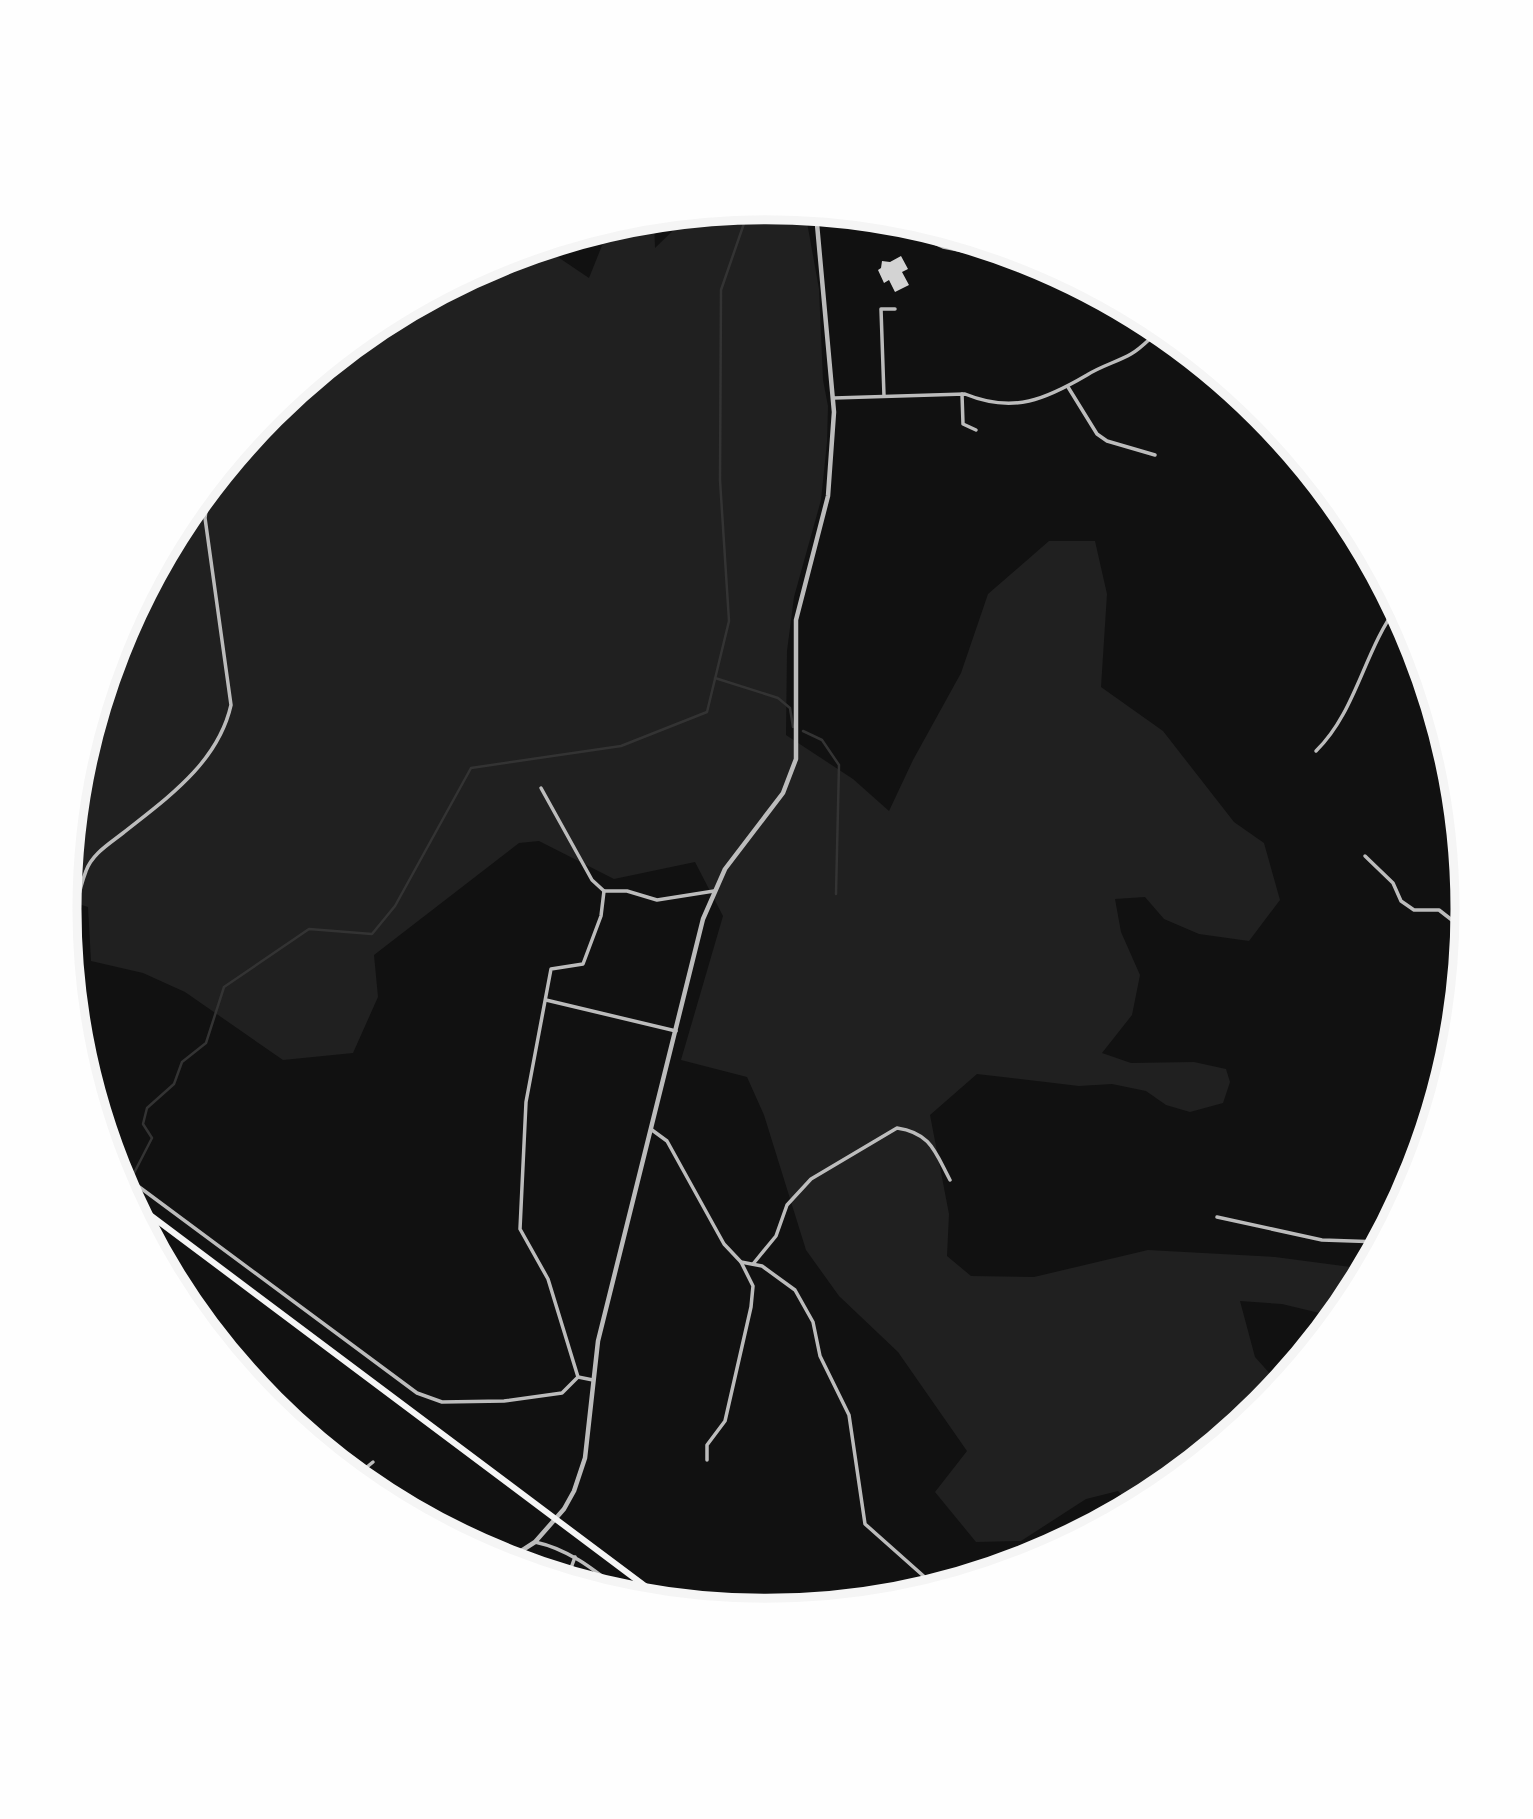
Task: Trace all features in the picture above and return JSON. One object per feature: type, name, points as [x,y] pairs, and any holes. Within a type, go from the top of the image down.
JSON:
[{"type":"highway","points":[[148,1213],[648,1588]]},
{"type":"street","points":[[519,1553],[535,1542],[564,1509],[574,1491],[585,1458],[598,1341],[704,919],[714,891],[732,858],[783,793],[796,759],[796,620],[828,496],[834,398],[817,222]]},
{"type":"street","points":[[930,240],[943,247],[978,254]]},
{"type":"street","points":[[884,396],[881,309],[895,309]]},
{"type":"street","points":[[834,398],[962,394],[981,401],[1024,403],[1068,387],[1133,353],[1152,337]]},
{"type":"street","points":[[1068,387],[1097,434],[1107,441],[1156,455]]},
{"type":"street","points":[[962,394],[963,424],[976,430]]},
{"type":"street","points":[[77,915],[86,871],[97,854],[169,797],[210,755],[225,729],[231,705],[205,518],[206,507]]},
{"type":"street","points":[[1316,751],[1349,702],[1390,616]]},
{"type":"street","points":[[541,788],[592,880],[604,891],[627,891],[657,900],[714,891]]},
{"type":"street","points":[[1365,856],[1393,883],[1401,901],[1414,910],[1438,910],[1456,923]]},
{"type":"street","points":[[578,1377],[548,1279],[520,1228],[526,1102],[551,969],[583,964],[601,916],[604,891]]},
{"type":"street","points":[[545,1000],[676,1031]]},
{"type":"street","points":[[753,1264],[776,1236],[786,1205],[811,1179],[897,1128],[913,1130],[928,1140],[950,1180]]},
{"type":"street","points":[[652,1130],[667,1141],[724,1244],[741,1262],[752,1286],[751,1307],[725,1421],[707,1445],[708,1460]]},
{"type":"street","points":[[134,1183],[417,1393],[442,1402],[504,1401],[562,1393],[578,1377]]},
{"type":"street","points":[[1217,1217],[1322,1240],[1370,1242]]},
{"type":"street","points":[[741,1262],[762,1266],[794,1290],[813,1322],[820,1356],[849,1415],[865,1524],[928,1580]]},
{"type":"street","points":[[578,1377],[593,1380]]},
{"type":"street","points":[[364,1469],[373,1462]]},
{"type":"street","points":[[535,1542],[558,1547],[606,1580]]},
{"type":"street","points":[[570,1570],[575,1557]]},
{"type":"shaded area","points":[[721,221],[807,221],[819,289],[823,380],[828,406],[827,442],[821,500],[794,597],[787,651],[786,735],[853,779],[889,811],[913,760],[961,673],[988,594],[1049,541],[1095,541],[1107,594],[1101,687],[1163,731],[1234,822],[1264,843],[1280,900],[1249,941],[1199,934],[1164,919],[1145,897],[1115,899],[1121,932],[1140,975],[1132,1015],[1102,1053],[1131,1063],[1194,1062],[1226,1069],[1230,1082],[1223,1103],[1190,1112],[1166,1105],[1146,1091],[1112,1084],[1079,1086],[977,1074],[930,1115],[949,1214],[947,1256],[971,1276],[1034,1277],[1148,1250],[1275,1257],[1356,1268],[1325,1314],[1282,1304],[1240,1301],[1255,1357],[1273,1377],[1221,1428],[1150,1483],[1125,1498],[1118,1491],[1086,1499],[1021,1541],[976,1542],[935,1492],[967,1451],[898,1352],[839,1296],[806,1250],[764,1115],[747,1077],[681,1060],[723,916],[695,862],[614,879],[539,841],[519,843],[374,955],[378,997],[353,1053],[283,1060],[185,992],[143,973],[91,961],[88,907],[77,904],[78,864],[90,775],[100,731],[129,646],[148,605],[193,526],[219,490],[279,422],[312,391],[383,336],[422,312],[503,272],[554,254],[589,278],[604,239],[654,230],[655,248],[678,226]]},
{"type":"building","points":[[901,256],[908,269],[902,272],[909,285],[895,292],[889,280],[884,283],[878,270],[882,261],[890,262]]},
{"type":"waterway","points":[[133,1175],[152,1138],[143,1124],[147,1108],[174,1084],[182,1062],[206,1043],[224,987],[309,929],[372,934],[395,906],[471,768],[621,746],[707,712],[729,621],[720,480],[721,290],[745,220]]},
{"type":"waterway","points":[[715,678],[778,698],[790,708],[793,727]]},
{"type":"waterway","points":[[803,731],[822,740],[839,765],[836,894]]}]
